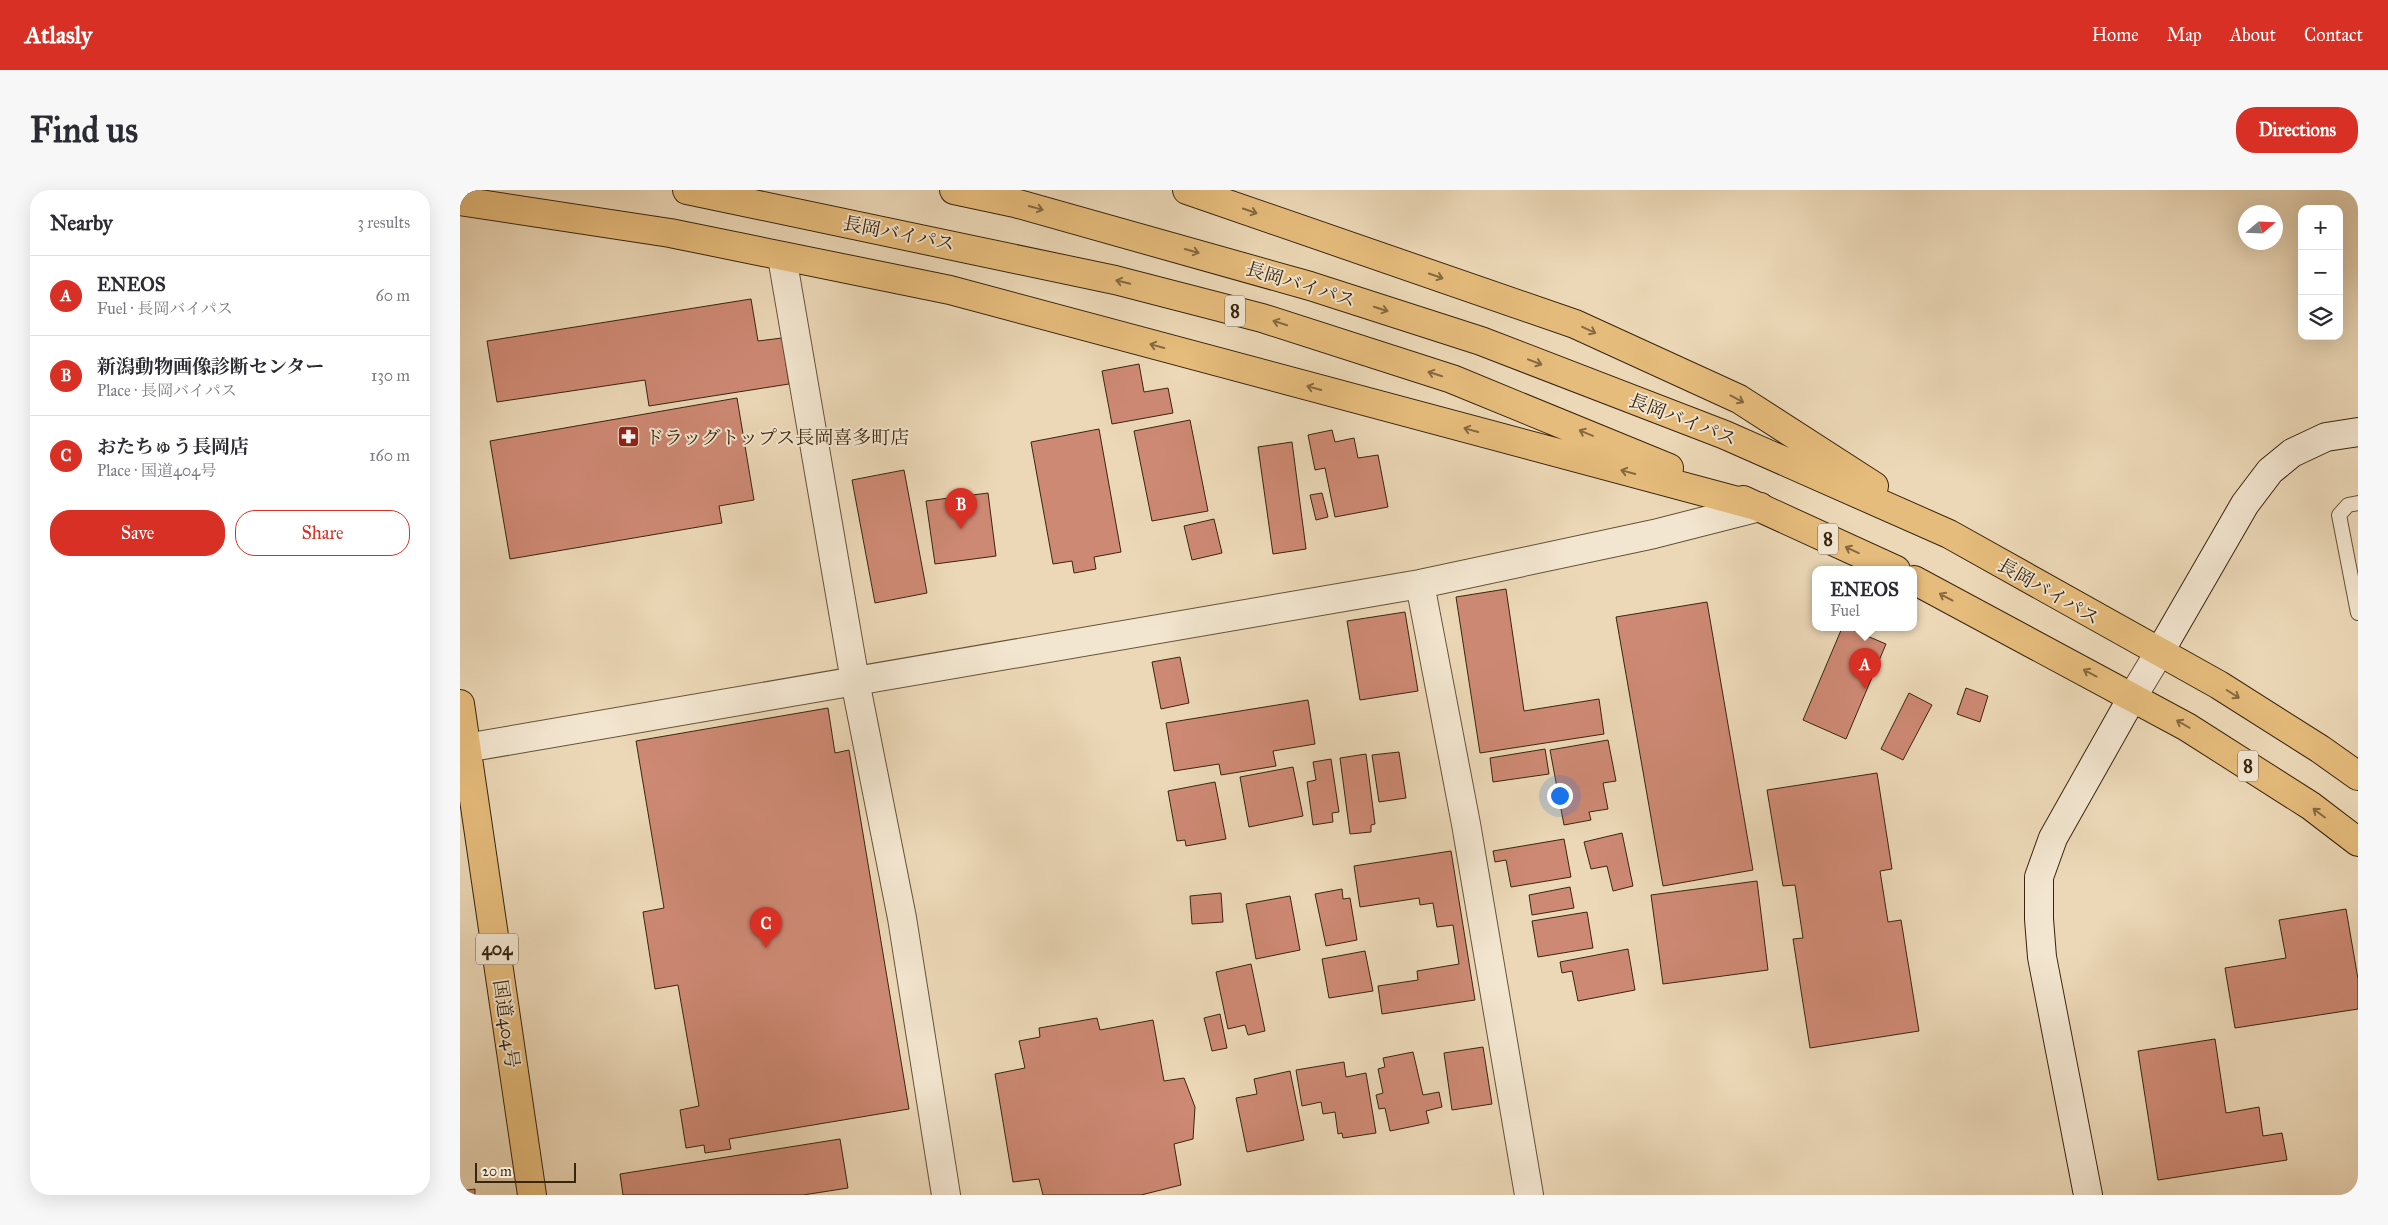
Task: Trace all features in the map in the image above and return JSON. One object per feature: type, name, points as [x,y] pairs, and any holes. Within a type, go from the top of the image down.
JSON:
[{"type":"highway","name":"長岡バイパス","points":[[687,190],[1106,278],[1262,318],[1452,379],[1760,507],[1887,566]]},
{"type":"highway","name":"長岡バイパス","points":[[954,190],[1016,203],[1310,286],[1481,342],[1725,434],[1949,534],[2219,685],[2320,749],[2358,776]]},
{"type":"highway","points":[[1187,190],[1575,324],[1739,399],[1949,534]]},
{"type":"highway","points":[[460,202],[670,233],[950,290],[1760,507]]},
{"type":"highway","name":"8","points":[[1917,582],[2133,696],[2187,727],[2311,806],[2358,842]]},
{"type":"highway","name":"国道404号","points":[[460,704],[464,748],[532,1195]]},
{"type":"street","points":[[782,257],[855,681],[902,918],[946,1195]]},
{"type":"street","points":[[2088,1195],[2042,957],[2039,919],[2039,877],[2053,838],[2245,504],[2270,471],[2292,453],[2326,437],[2358,432]]},
{"type":"street","points":[[464,748],[1420,584],[1654,534],[1760,507]]},
{"type":"street","points":[[1420,584],[1466,824],[1529,1195]]},
{"type":"lane","points":[[2358,503],[2348,504],[2339,515],[2358,614]]},
{"type":"building","points":[[751,299],[758,341],[782,338],[789,384],[649,406],[645,380],[497,402],[487,341]]},
{"type":"building","points":[[1139,364],[1144,392],[1168,388],[1173,413],[1112,424],[1102,371]]},
{"type":"building","points":[[737,398],[754,500],[719,506],[722,523],[510,559],[490,441]]},
{"type":"building","points":[[1190,420],[1208,511],[1152,521],[1134,431]]},
{"type":"building","points":[[1099,429],[1121,552],[1094,557],[1096,569],[1074,573],[1072,561],[1053,564],[1031,442]]},
{"type":"building","points":[[1332,430],[1335,442],[1354,438],[1358,458],[1378,455],[1388,507],[1335,517],[1325,468],[1315,470],[1308,435]]},
{"type":"building","points":[[1292,442],[1306,549],[1273,554],[1258,447]]},
{"type":"building","points":[[904,470],[927,593],[875,603],[852,480]]},
{"type":"building","points":[[988,493],[996,556],[935,564],[926,501]]},
{"type":"building","points":[[1322,493],[1328,517],[1316,520],[1310,495]]},
{"type":"building","points":[[1214,519],[1222,553],[1192,560],[1184,526]]},
{"type":"building","points":[[1506,589],[1524,711],[1599,699],[1604,734],[1480,753],[1456,597]]},
{"type":"building","points":[[1707,602],[1753,870],[1663,886],[1616,617]]},
{"type":"building","points":[[1405,612],[1418,691],[1360,700],[1347,621]]},
{"type":"building","points":[[1841,631],[1855,631],[1886,644],[1846,739],[1803,720]]},
{"type":"building","points":[[1180,657],[1189,703],[1161,709],[1152,662]]},
{"type":"building","points":[[1966,688],[1988,696],[1980,722],[1957,714]]},
{"type":"building","points":[[1909,693],[1932,705],[1903,760],[1881,749]]},
{"type":"building","points":[[1308,700],[1315,744],[1273,751],[1276,766],[1221,775],[1219,764],[1174,771],[1166,723]]},
{"type":"building","points":[[828,708],[835,753],[849,750],[909,1109],[729,1139],[731,1149],[705,1153],[704,1145],[686,1148],[680,1110],[699,1106],[678,985],[655,989],[643,912],[664,908],[636,741]]},
{"type":"building","points":[[1608,740],[1616,781],[1603,783],[1608,809],[1589,812],[1591,820],[1564,825],[1550,750]]},
{"type":"building","points":[[1545,749],[1549,774],[1493,782],[1490,758]]},
{"type":"building","points":[[1399,752],[1406,798],[1379,802],[1372,755]]},
{"type":"building","points":[[1366,754],[1375,824],[1371,825],[1371,832],[1350,834],[1340,758]]},
{"type":"building","points":[[1331,759],[1339,812],[1332,813],[1333,822],[1313,825],[1307,782],[1316,780],[1313,762]]},
{"type":"building","points":[[1293,767],[1303,816],[1249,827],[1240,777]]},
{"type":"building","points":[[1877,773],[1892,869],[1880,871],[1888,922],[1901,920],[1919,1031],[1810,1048],[1793,939],[1803,938],[1795,885],[1783,886],[1767,790]]},
{"type":"building","points":[[1215,782],[1226,839],[1186,846],[1185,840],[1177,841],[1168,791]]},
{"type":"building","points":[[1622,833],[1633,886],[1613,891],[1607,866],[1591,869],[1584,842]]},
{"type":"building","points":[[1564,839],[1571,877],[1511,887],[1506,860],[1495,862],[1493,851]]},
{"type":"building","points":[[1451,851],[1475,1000],[1382,1014],[1378,986],[1418,980],[1417,971],[1459,964],[1453,925],[1437,927],[1433,903],[1420,905],[1419,898],[1360,907],[1354,866]]},
{"type":"building","points":[[1757,881],[1768,970],[1663,984],[1651,895]]},
{"type":"building","points":[[1570,887],[1574,908],[1532,915],[1529,895]]},
{"type":"building","points":[[1342,889],[1343,899],[1350,898],[1357,940],[1326,946],[1315,894]]},
{"type":"building","points":[[1221,893],[1223,922],[1192,924],[1190,896]]},
{"type":"building","points":[[1290,896],[1300,950],[1256,959],[1246,904]]},
{"type":"building","points":[[2346,909],[2358,979],[2358,1009],[2235,1028],[2225,968],[2286,958],[2279,920]]},
{"type":"building","points":[[1587,912],[1593,948],[1538,957],[1532,921]]},
{"type":"building","points":[[1628,949],[1635,990],[1578,1001],[1572,971],[1562,973],[1560,962]]},
{"type":"building","points":[[1365,951],[1373,991],[1329,998],[1322,959]]},
{"type":"building","points":[[1251,964],[1265,1031],[1248,1035],[1245,1025],[1228,1029],[1216,972]]},
{"type":"building","points":[[1220,1014],[1227,1048],[1212,1051],[1204,1018]]},
{"type":"building","points":[[1097,1018],[1100,1030],[1153,1020],[1164,1081],[1184,1078],[1195,1107],[1193,1139],[1174,1144],[1181,1185],[1141,1195],[1043,1195],[1039,1179],[1013,1182],[995,1074],[1025,1068],[1019,1041],[1040,1037],[1039,1028]]},
{"type":"building","points":[[2215,1039],[2226,1113],[2259,1107],[2263,1136],[2282,1133],[2287,1160],[2158,1180],[2138,1051]]},
{"type":"building","points":[[1483,1047],[1492,1104],[1452,1110],[1444,1053]]},
{"type":"building","points":[[1413,1052],[1423,1095],[1439,1092],[1442,1107],[1426,1111],[1429,1123],[1390,1131],[1385,1108],[1379,1109],[1376,1095],[1383,1093],[1378,1069],[1385,1067],[1383,1058]]},
{"type":"building","points":[[1344,1062],[1346,1077],[1366,1073],[1376,1133],[1343,1138],[1342,1133],[1338,1134],[1335,1112],[1323,1114],[1321,1102],[1302,1106],[1296,1070]]},
{"type":"building","points":[[1290,1071],[1304,1140],[1247,1152],[1236,1098],[1257,1094],[1254,1079]]},
{"type":"building","points":[[840,1139],[848,1188],[803,1195],[623,1195],[620,1174]]},
{"type":"building","points":[[475,1189],[475,1195],[460,1195],[460,1191]]},
{"type":"place","name":"ドラッグトップス長岡喜多町店","points":[[629,437]]},
{"type":"place","name":"新潟動物画像診断センター","points":[[961,529]]},
{"type":"place","name":"ENEOS","points":[[1865,689]]},
{"type":"place","name":"おたちゅう長岡店","points":[[766,948]]}]
